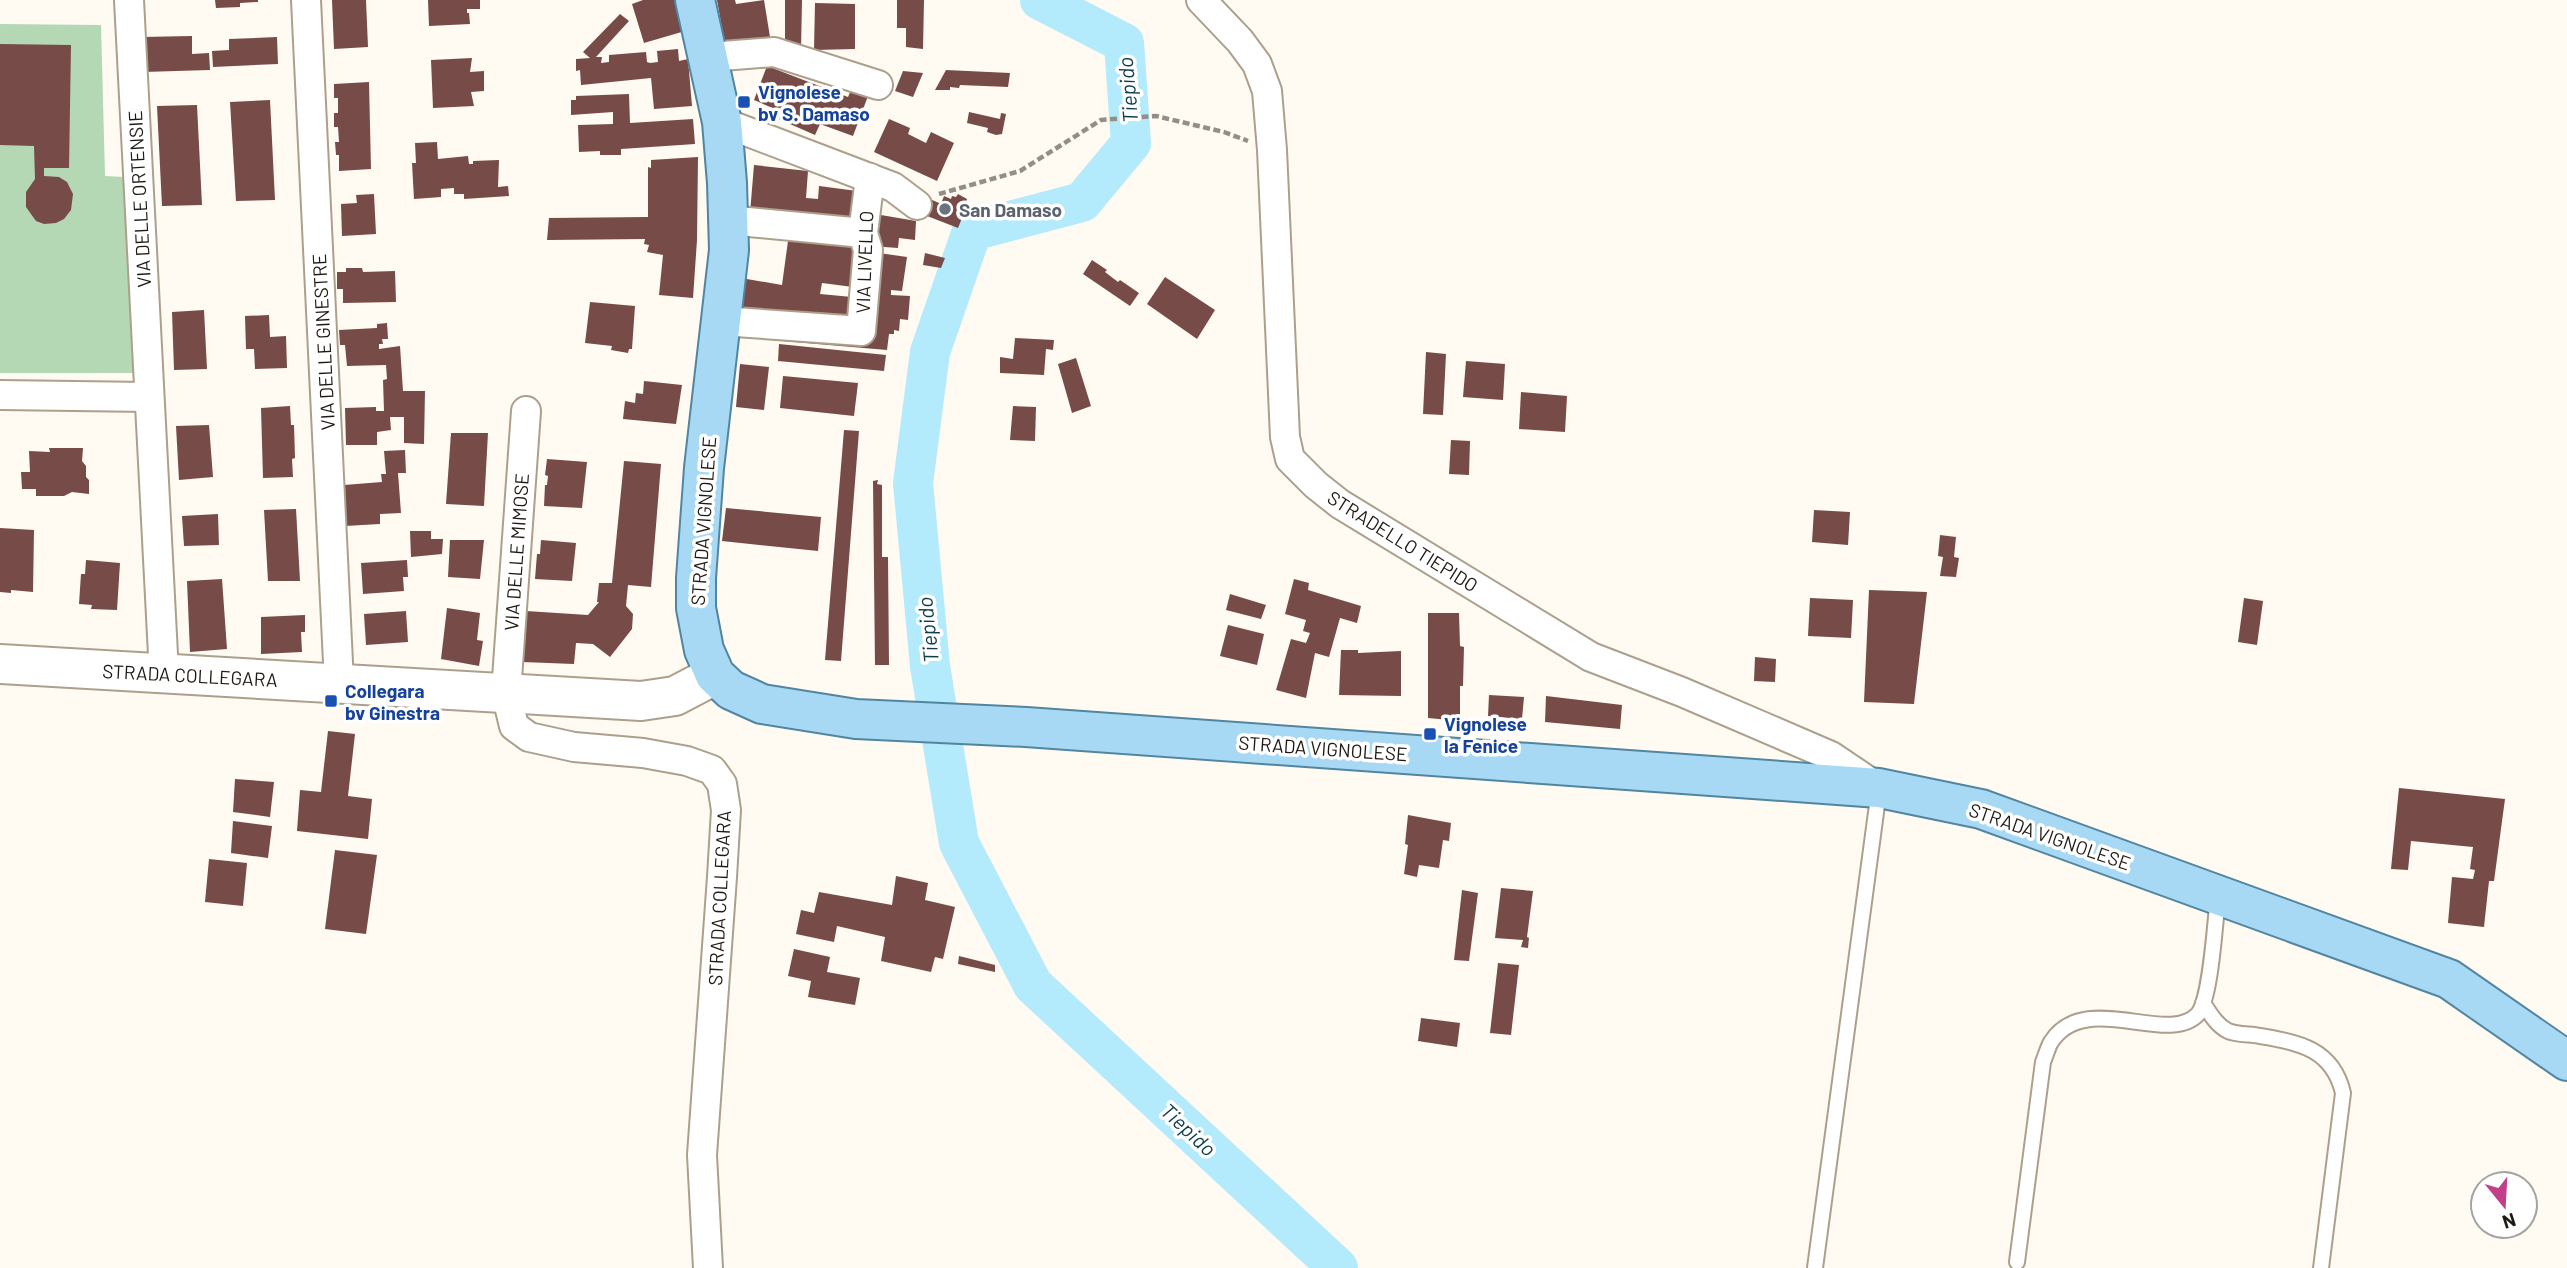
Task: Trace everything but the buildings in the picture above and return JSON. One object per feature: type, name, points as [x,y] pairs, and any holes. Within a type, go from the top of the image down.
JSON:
[{"type":"main road","name":"STRADA VIGNOLESE","points":[[695,0],[722,122],[729,220],[729,250],[704,468],[696,608],[700,637],[715,675],[731,690],[762,704],[856,719],[1026,727],[1879,788],[1981,809],[2449,979],[2567,1061]]},
{"type":"street","name":"VIA DELLE ORTENSIE","points":[[129,0],[164,674]]},
{"type":"street","name":"VIA DELLE GINESTRE","points":[[306,0],[339,683]]},
{"type":"street","name":"STRADELLO TIEPIDO","points":[[1202,0],[1257,64],[1266,91],[1272,150],[1283,414],[1290,459],[1340,504],[1591,657],[1682,692],[1831,756],[1879,788]]},
{"type":"street","points":[[709,57],[774,52],[878,85]]},
{"type":"street","points":[[722,122],[881,182],[916,205]]},
{"type":"street","name":"VIA LIVELLO","points":[[721,321],[861,331],[868,250],[863,233],[881,182]]},
{"type":"street","points":[[729,220],[863,233]]},
{"type":"street","points":[[0,395],[149,397]]},
{"type":"street","name":"VIA DELLE MIMOSE","points":[[506,693],[526,411]]},
{"type":"street","name":"STRADA COLLEGARA","points":[[0,664],[652,701],[675,696],[715,675]]},
{"type":"street","name":"STRADA COLLEGARA","points":[[506,693],[514,726],[529,737],[574,747],[643,753],[687,761],[712,770],[722,784],[726,810],[702,1155],[708,1268]]},
{"type":"lane","points":[[1815,1268],[1879,788]]},
{"type":"lane","points":[[2017,1262],[2043,1062],[2052,1040],[2069,1026],[2087,1020],[2107,1018],[2184,1024],[2198,1013],[2203,1003],[2218,895]]},
{"type":"lane","points":[[2203,1003],[2215,1020],[2229,1032],[2294,1043],[2314,1051],[2328,1061],[2338,1075],[2343,1093],[2321,1268]]},
{"type":"path","points":[[881,182],[940,194],[1020,171],[1101,120],[1156,116],[1224,132],[1272,150]]},
{"type":"green space","points":[[0,24],[101,25],[105,176],[124,177],[133,373],[0,373]]},
{"type":"waterway","name":"Tiepido","points":[[1040,0],[1124,43],[1131,143],[1082,202],[972,231],[930,352],[913,483],[930,666],[959,843],[1033,985],[1338,1268]]},
{"type":"place","name":"Vignolese bv S. Damaso","points":[[744,102]]},
{"type":"place","name":"San Damaso","points":[[945,209]]},
{"type":"place","name":"Collegara bv Ginestra","points":[[331,701]]},
{"type":"place","name":"Vignolese la Fenice","points":[[1430,734]]}]
